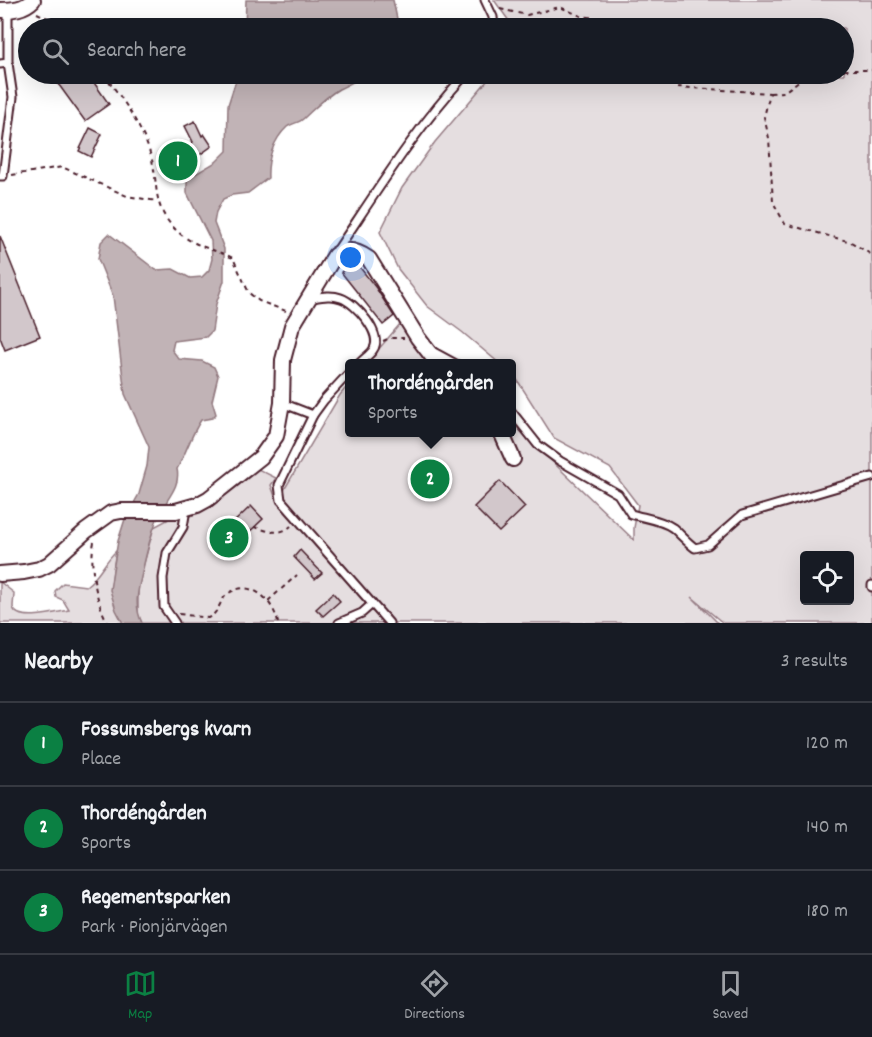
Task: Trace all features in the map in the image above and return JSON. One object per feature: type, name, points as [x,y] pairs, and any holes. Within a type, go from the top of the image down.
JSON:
[{"type":"street","points":[[4,10],[30,3]]},
{"type":"street","points":[[0,574],[39,569],[49,564],[111,513],[181,510],[208,499],[261,457],[276,436],[282,403],[283,360],[289,334],[297,316],[335,255],[340,251],[360,252],[369,259],[422,343],[435,359]]},
{"type":"street","points":[[503,437],[513,459]]},
{"type":"lane","points":[[485,0],[492,18]]},
{"type":"lane","points":[[2,176],[13,97],[4,64],[4,10]]},
{"type":"lane","points":[[335,255],[401,155],[436,107],[457,84]]},
{"type":"lane","points":[[308,299],[332,296],[350,301],[372,328],[376,341],[375,349],[364,359]]},
{"type":"lane","points":[[422,343],[449,359]]},
{"type":"lane","points":[[345,377],[313,415],[279,484],[278,493],[297,520],[389,623]]},
{"type":"lane","points":[[282,403],[313,415]]},
{"type":"lane","points":[[516,417],[538,445],[560,461],[618,494],[631,514],[658,521],[673,528],[681,538],[695,548],[708,545],[742,514],[872,477]]},
{"type":"lane","points":[[175,623],[166,612],[162,592],[169,548],[183,527],[181,510]]},
{"type":"lane","points":[[339,623],[362,613],[372,604]]},
{"type":"path","points":[[30,3],[50,18]]},
{"type":"path","points":[[490,11],[503,8],[527,15],[560,7],[581,16],[596,18]]},
{"type":"path","points":[[854,69],[872,70]]},
{"type":"path","points":[[110,84],[150,150],[157,201],[176,231],[200,246],[231,257],[235,260],[249,293],[259,301],[297,316]]},
{"type":"path","points":[[674,84],[677,87],[770,93],[784,92],[795,84]]},
{"type":"path","points":[[770,93],[764,117],[769,138],[773,202],[780,217],[785,224],[851,242],[872,255]]},
{"type":"path","points":[[2,176],[62,167],[127,196],[157,201]]},
{"type":"path","points":[[375,349],[390,338],[422,343]]},
{"type":"path","points":[[254,527],[280,532],[287,530],[297,520]]},
{"type":"path","points":[[94,525],[96,531],[92,566],[101,611],[108,623]]},
{"type":"path","points":[[268,601],[297,575]]},
{"type":"path","points":[[166,612],[208,618],[216,612],[227,593],[241,589],[254,590],[268,601],[278,623]]},
{"type":"shaded area","points":[[246,0],[393,0],[397,18],[245,18]]},
{"type":"shaded area","points":[[494,0],[872,0],[872,623],[723,623],[692,597],[718,623],[142,623],[138,614],[138,585],[154,527],[242,480],[258,469],[276,478],[271,485],[277,502],[345,389],[345,437],[516,437],[516,427],[634,540],[638,505],[610,468],[554,438],[516,378],[516,359],[494,359],[427,306],[398,269],[380,232],[402,188],[435,142],[484,84],[854,84],[854,18],[507,18]]},
{"type":"shaded area","points":[[235,84],[349,84],[334,92],[301,120],[287,127],[278,138],[272,151],[268,178],[248,193],[223,199],[216,212],[214,223],[224,249],[224,281],[216,304],[212,331],[206,337],[174,341],[172,350],[179,359],[202,361],[214,367],[218,376],[212,401],[216,414],[212,418],[201,420],[197,426],[177,469],[175,487],[154,527],[137,601],[142,623],[123,623],[110,590],[118,541],[125,519],[139,494],[147,466],[149,447],[125,394],[113,296],[98,259],[101,242],[109,234],[156,270],[173,269],[190,278],[202,277],[209,270],[212,259],[211,241],[187,193],[187,179],[216,162],[227,151],[228,105]]},
{"type":"shaded area","points":[[400,324],[440,359],[370,359]]},
{"type":"shaded area","points":[[116,551],[112,595],[123,623],[0,623],[0,582],[14,593],[13,607],[21,615],[37,616],[69,610],[63,600],[56,597],[55,591],[63,583],[86,586]]},
{"type":"building","points":[[58,84],[95,84],[109,104],[85,121]]},
{"type":"building","points":[[195,121],[202,136],[204,134],[212,146],[180,169],[182,172],[170,181],[159,164],[193,142],[185,126]]},
{"type":"building","points":[[90,128],[102,134],[91,157],[79,151]]},
{"type":"building","points":[[0,236],[40,336],[5,350],[0,337]]},
{"type":"building","points":[[355,261],[394,316],[383,325],[341,272]]},
{"type":"building","points":[[500,481],[525,507],[499,532],[474,507]]},
{"type":"building","points":[[251,506],[263,519],[227,553],[215,540]]},
{"type":"building","points":[[300,550],[322,573],[315,579],[294,557]]},
{"type":"building","points":[[333,593],[340,601],[323,616],[316,609]]},
{"type":"place","name":"Fossumsbergs kvarn","points":[[178,161]]},
{"type":"place","name":"Thordéngården","points":[[430,479]]},
{"type":"place","name":"Regementsparken","points":[[229,538]]}]
